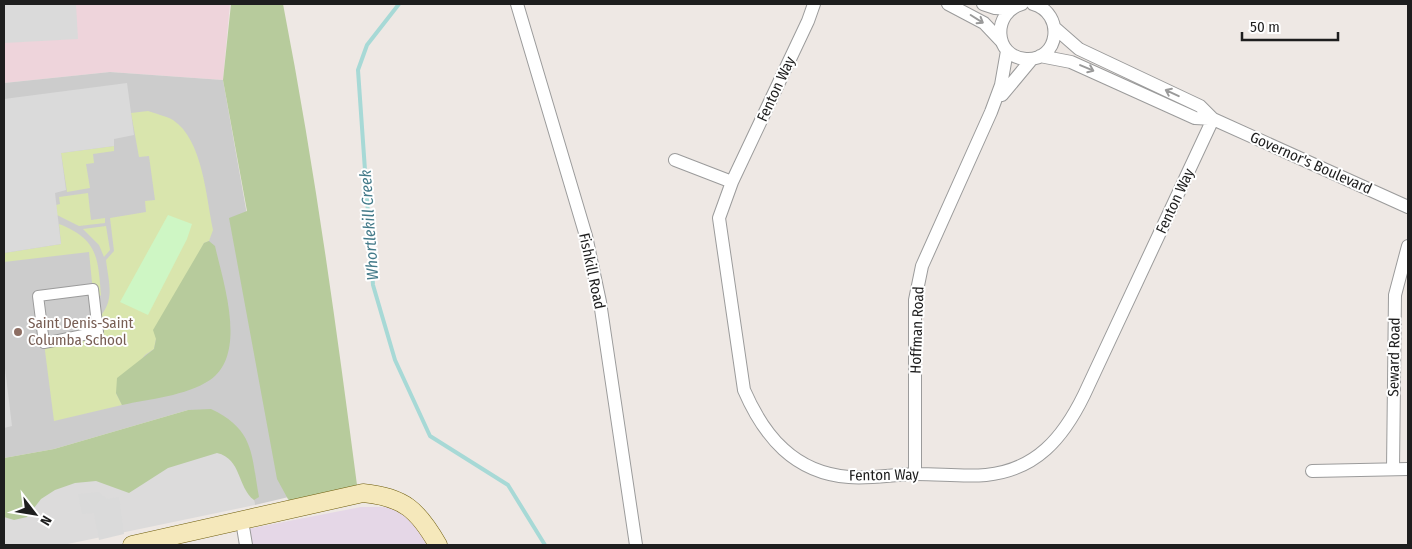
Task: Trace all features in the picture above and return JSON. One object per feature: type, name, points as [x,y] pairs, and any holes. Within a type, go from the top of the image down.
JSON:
[{"type":"main road","points":[[132,545],[352,494],[383,496],[399,500],[416,512],[438,545]]},
{"type":"street","name":"Fishkill Road","points":[[517,4],[586,236],[600,302],[636,545]]},
{"type":"street","name":"Fenton Way","points":[[814,4],[808,21],[732,182],[719,218],[720,236],[744,390],[755,415],[769,436],[790,455],[818,470],[849,477],[915,474],[986,475],[1023,466],[1054,443],[1071,422],[1084,396],[1213,119]]},
{"type":"street","name":"Fenton Way","points":[[808,21],[820,4]]},
{"type":"street","points":[[948,4],[984,23],[1004,46]]},
{"type":"street","points":[[983,4],[995,8],[1016,6]]},
{"type":"street","points":[[1033,4],[1050,9],[1056,28]]},
{"type":"street","name":"Hoffman Road","points":[[915,474],[915,300],[922,266],[991,112],[1001,85],[1004,46],[999,31],[1002,20],[1016,6]]},
{"type":"street","name":"Hoffman Road","points":[[991,112],[1009,84],[1052,44],[1056,28]]},
{"type":"street","name":"Governor's Boulevard","points":[[1056,28],[1079,49],[1200,106],[1213,119],[1408,207]]},
{"type":"street","name":"Governor's Boulevard","points":[[1004,46],[1016,57],[1071,62],[1195,118],[1213,119]]},
{"type":"street","points":[[675,160],[732,182]]},
{"type":"street","name":"Seward Road","points":[[1393,469],[1395,295],[1408,246]]},
{"type":"street","points":[[93,289],[96,312],[98,332],[44,343],[38,296],[93,289]]},
{"type":"street","points":[[1312,471],[1408,469]]},
{"type":"street","points":[[242,521],[246,545]]},
{"type":"shaded area","points":[[4,4],[230,4],[223,80],[110,72],[4,83]]},
{"type":"shaded area","points":[[4,4],[76,4],[78,39],[4,43]]},
{"type":"shaded area","points":[[110,72],[223,80],[297,495],[255,505],[242,440],[188,410],[54,449],[4,458],[4,83]]},
{"type":"shaded area","points":[[127,83],[134,135],[114,139],[114,146],[61,153],[66,190],[55,193],[61,244],[4,253],[4,99]]},
{"type":"shaded area","points":[[4,360],[12,426],[4,428]]},
{"type":"shaded area","points":[[242,440],[255,505],[63,545],[4,545],[4,490]]},
{"type":"shaded area","points":[[98,492],[107,499],[119,497],[124,534],[99,540],[94,513],[82,514],[78,494]]},
{"type":"shaded area","points":[[361,507],[390,507],[415,520],[429,545],[252,545],[248,529]]},
{"type":"green space","points":[[231,4],[283,4],[324,244],[341,364],[357,485],[299,501],[289,501],[277,479],[229,218],[247,211],[223,80]]},
{"type":"green space","points":[[148,111],[173,120],[183,129],[191,141],[202,170],[213,230],[209,241],[204,243],[156,339],[154,349],[145,355],[116,393],[122,405],[54,421],[44,343],[98,332],[96,321],[106,307],[110,293],[106,260],[114,251],[110,218],[146,212],[145,201],[155,200],[149,156],[139,157],[131,113]]},
{"type":"green space","points":[[114,146],[114,151],[93,154],[94,163],[86,164],[90,188],[67,192],[61,153]]},
{"type":"green space","points":[[88,193],[91,220],[105,218],[105,223],[79,226],[57,215],[56,205],[60,204],[59,197]]},
{"type":"green space","points":[[168,215],[192,224],[187,239],[148,315],[120,302]]},
{"type":"green space","points":[[59,224],[82,236],[94,251],[99,270],[101,295],[94,302],[89,252],[4,262],[4,253],[61,244]]},
{"type":"green space","points":[[106,226],[110,250],[104,257],[99,245],[83,229]]},
{"type":"green space","points":[[209,241],[215,246],[230,317],[228,353],[221,368],[210,380],[190,390],[122,405],[116,393],[117,378],[154,349],[156,339],[153,330],[204,243]]},
{"type":"green space","points":[[211,409],[236,426],[248,445],[252,456],[259,497],[254,500],[245,488],[231,461],[217,453],[168,468],[129,493],[96,481],[75,483],[55,490],[41,499],[27,517],[14,520],[4,517],[4,458],[54,449],[188,410]]},
{"type":"waterway","name":"Whortlekill Creek","points":[[399,4],[367,45],[358,70],[373,285],[395,360],[430,436],[508,485],[545,545]]},
{"type":"place","name":"Saint Denis-Saint Columba School","points":[[18,332]]}]
